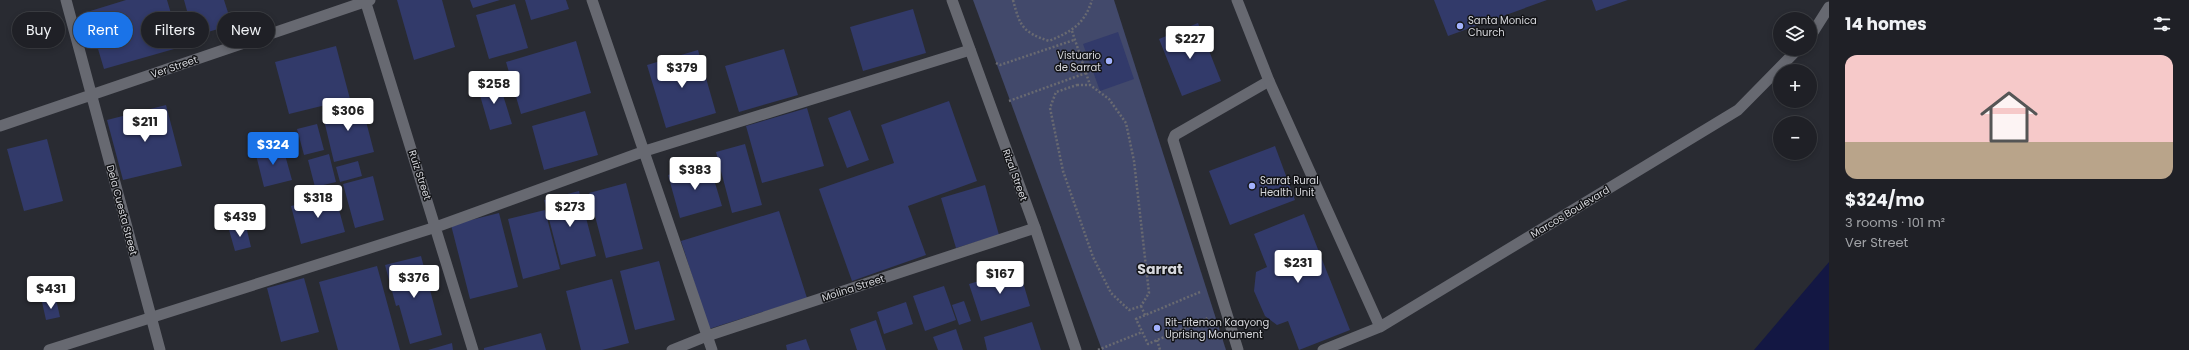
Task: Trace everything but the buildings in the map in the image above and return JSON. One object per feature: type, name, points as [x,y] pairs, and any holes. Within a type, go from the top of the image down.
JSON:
[{"type":"street","name":"Dela Cuesta Street","points":[[66,0],[150,319],[160,350]]},
{"type":"street","points":[[592,0],[712,350]]},
{"type":"street","name":"Rizal Street","points":[[952,0],[1035,228],[1076,350]]},
{"type":"street","points":[[1237,0],[1269,81],[1380,327]]},
{"type":"street","name":"Ver Street","points":[[0,126],[367,1]]},
{"type":"street","name":"Ruiz Street","points":[[367,1],[473,350]]},
{"type":"street","points":[[1817,26],[1829,7]]},
{"type":"street","points":[[49,350],[436,227],[645,151],[970,50]]},
{"type":"street","name":"Marcos Boulevard","points":[[1323,350],[1380,327],[1738,110],[1791,56]]},
{"type":"street","points":[[1238,350],[1173,140],[1175,135],[1269,81]]},
{"type":"street","name":"Molina Street","points":[[672,350],[707,336],[1035,228]]},
{"type":"path","points":[[1014,0],[1019,22],[1033,36],[1048,41],[1072,31],[1087,16],[1092,0]]},
{"type":"path","points":[[1072,31],[1090,85]]},
{"type":"path","points":[[970,50],[1000,65],[1074,40]]},
{"type":"path","points":[[991,107],[1086,73]]},
{"type":"path","points":[[1077,84],[1090,85],[1108,99],[1126,123],[1134,161],[1149,293],[1141,306],[1129,310],[1111,293],[1093,257],[1063,171],[1050,108],[1056,92],[1077,84]]},
{"type":"path","points":[[1217,284],[1136,319],[1148,344],[1225,310]]},
{"type":"path","points":[[1141,306],[1145,315]]},
{"type":"path","points":[[1098,350],[1142,332]]},
{"type":"path","points":[[1156,340],[1160,350]]},
{"type":"shaded area","points":[[973,0],[1114,0],[1226,350],[1102,350]]},
{"type":"shaded area","points":[[1829,262],[1829,350],[1754,350]]},
{"type":"place","name":"Santa Monica Church","points":[[1460,26]]},
{"type":"place","name":"Vistuario de Sarrat","points":[[1109,61]]},
{"type":"place","name":"Sarrat Rural Health Unit","points":[[1252,186]]},
{"type":"place","name":"Rit-ritemon Kaayong Uprising Monument","points":[[1157,328]]},
{"type":"district","name":"Sarrat","points":[[1160,269]]}]
